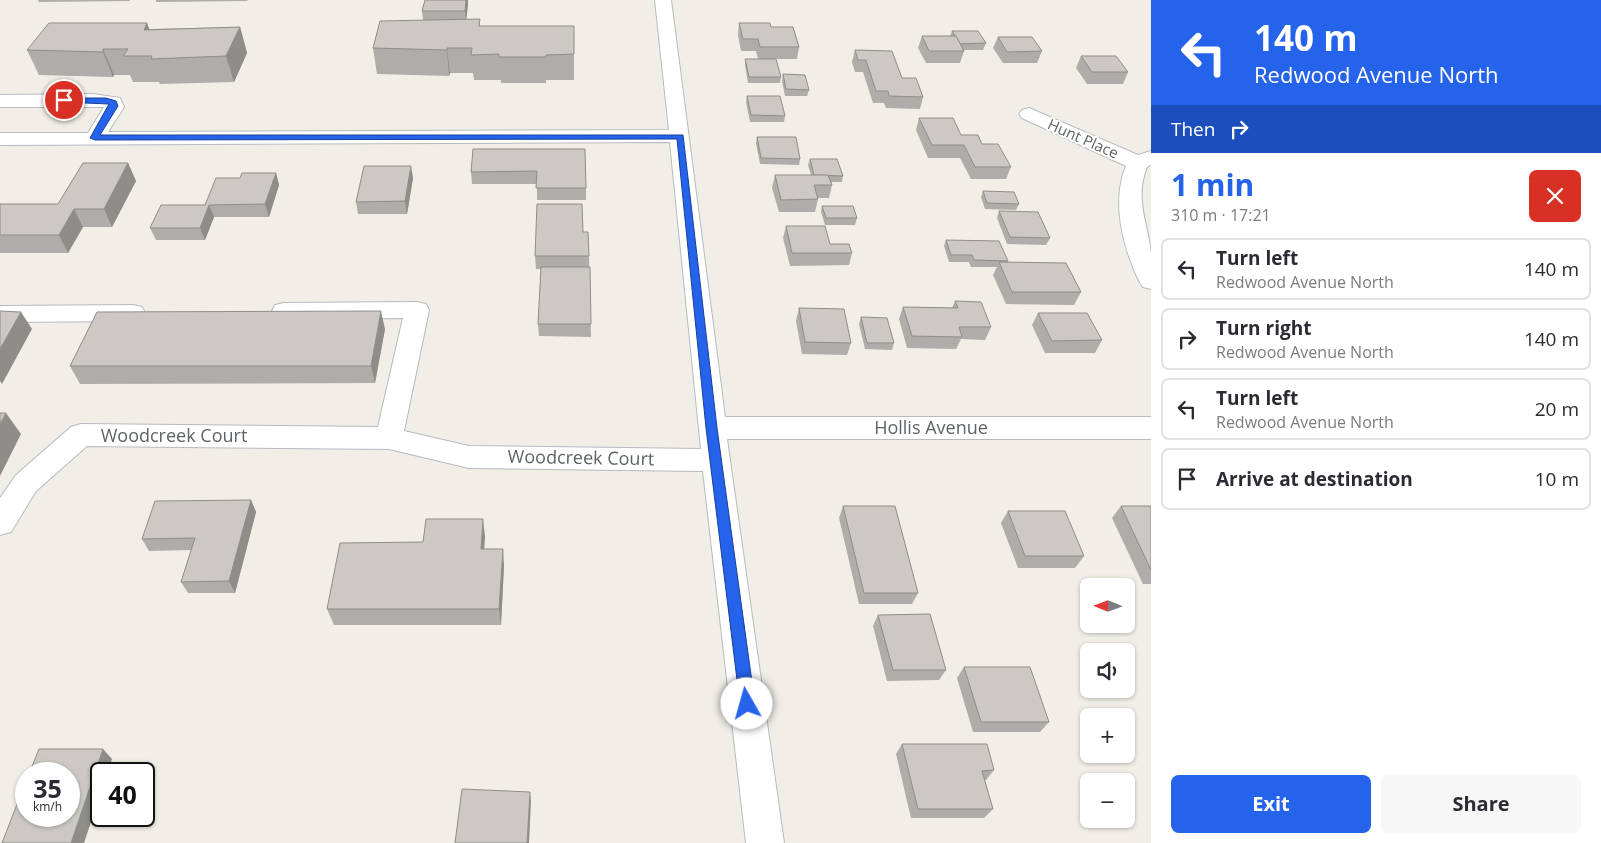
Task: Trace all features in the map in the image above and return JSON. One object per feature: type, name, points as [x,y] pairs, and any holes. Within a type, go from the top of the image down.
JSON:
[{"type":"street","points":[[663,0],[712,428],[766,843]]},
{"type":"street","points":[[0,100],[93,100],[113,102],[114,106],[95,138]]},
{"type":"street","name":"Hunt Place","points":[[1029,114],[1144,160],[1130,188],[1134,224],[1143,268],[1151,280]]},
{"type":"street","points":[[0,139],[680,136]]},
{"type":"street","points":[[258,312],[417,310],[389,438]]},
{"type":"street","points":[[0,314],[159,312]]},
{"type":"street","name":"Hollis Avenue","points":[[712,428],[1151,428]]},
{"type":"street","name":"Woodcreek Court","points":[[0,523],[26,483],[81,435],[389,438],[469,457],[716,460]]},
{"type":"building","points":[[425,0],[466,0],[465,11],[422,11]]},
{"type":"building","points":[[480,19],[479,26],[574,26],[574,54],[546,55],[546,57],[499,57],[499,54],[471,55],[472,48],[447,48],[447,50],[373,48],[380,21]]},
{"type":"building","points":[[49,23],[147,23],[144,30],[240,27],[226,56],[151,59],[152,56],[123,56],[128,49],[103,49],[103,52],[27,50]]},
{"type":"building","points":[[739,23],[770,23],[771,27],[793,27],[799,47],[760,47],[758,39],[743,39]]},
{"type":"building","points":[[952,31],[978,31],[986,43],[960,44]]},
{"type":"building","points":[[922,36],[956,36],[964,51],[929,51]]},
{"type":"building","points":[[998,37],[1032,37],[1042,51],[1007,52]]},
{"type":"building","points":[[855,50],[892,51],[902,78],[916,78],[923,97],[889,96],[888,91],[876,91],[866,60],[858,60]]},
{"type":"building","points":[[1081,56],[1116,56],[1128,72],[1092,72]]},
{"type":"building","points":[[745,59],[776,59],[781,77],[749,77]]},
{"type":"building","points":[[783,74],[805,75],[809,90],[786,89]]},
{"type":"building","points":[[747,96],[780,96],[785,116],[751,115]]},
{"type":"building","points":[[919,118],[953,118],[961,135],[978,135],[982,144],[998,144],[1011,167],[975,167],[964,145],[932,145]]},
{"type":"building","points":[[757,137],[796,137],[800,159],[761,158]]},
{"type":"building","points":[[473,149],[585,149],[586,188],[536,188],[537,171],[471,172]]},
{"type":"building","points":[[810,159],[837,159],[843,176],[814,175]]},
{"type":"building","points":[[83,163],[128,163],[104,209],[74,209],[59,235],[0,235],[0,204],[58,204]]},
{"type":"building","points":[[364,166],[411,166],[405,201],[356,202]]},
{"type":"building","points":[[242,173],[276,173],[265,204],[209,205],[200,228],[150,228],[161,205],[205,205],[216,178],[240,178]]},
{"type":"building","points":[[775,175],[828,175],[832,185],[814,185],[818,199],[781,200]]},
{"type":"building","points":[[983,191],[1014,192],[1019,204],[987,203]]},
{"type":"building","points":[[537,204],[582,204],[583,232],[588,232],[589,256],[535,256]]},
{"type":"building","points":[[822,206],[853,206],[857,218],[826,218]]},
{"type":"building","points":[[999,211],[1038,212],[1050,238],[1010,237]]},
{"type":"building","points":[[786,226],[825,226],[830,244],[849,244],[852,253],[792,253]]},
{"type":"building","points":[[946,240],[999,241],[1008,261],[974,260],[972,255],[951,255]]},
{"type":"building","points":[[999,262],[1066,263],[1081,292],[1012,292]]},
{"type":"building","points":[[541,267],[590,267],[591,324],[538,324]]},
{"type":"building","points":[[955,301],[981,302],[991,327],[959,327],[962,337],[912,336],[903,307],[958,308]]},
{"type":"building","points":[[799,308],[844,309],[851,343],[805,342]]},
{"type":"building","points":[[0,311],[21,312],[0,349]]},
{"type":"building","points":[[381,311],[371,366],[70,366],[97,312]]},
{"type":"building","points":[[1038,313],[1087,313],[1102,340],[1052,341]]},
{"type":"building","points":[[861,317],[887,318],[894,343],[867,343]]},
{"type":"building","points":[[0,413],[6,413],[0,424]]},
{"type":"building","points":[[251,500],[229,581],[181,582],[195,538],[142,539],[155,501]]},
{"type":"building","points":[[843,506],[895,506],[918,593],[864,593]]},
{"type":"building","points":[[1121,506],[1151,506],[1151,570]]},
{"type":"building","points":[[1008,511],[1065,511],[1084,556],[1025,556]]},
{"type":"building","points":[[426,519],[483,519],[481,549],[503,549],[499,609],[327,609],[340,543],[423,542]]},
{"type":"building","points":[[930,614],[946,670],[893,670],[878,615]]},
{"type":"building","points":[[964,667],[1030,667],[1049,722],[981,722]]},
{"type":"building","points":[[902,744],[987,744],[994,770],[982,771],[993,809],[918,809]]},
{"type":"building","points":[[39,749],[103,749],[99,762],[90,762],[90,787],[80,817],[80,762],[34,762]]},
{"type":"building","points":[[462,789],[530,792],[527,843],[455,843]]},
{"type":"building","points":[[15,809],[15,827],[76,827],[71,843],[2,843]]},
{"type":"route","points":[[64,100],[106,100],[113,102],[114,106],[95,138],[680,136],[712,428],[747,704]]}]
